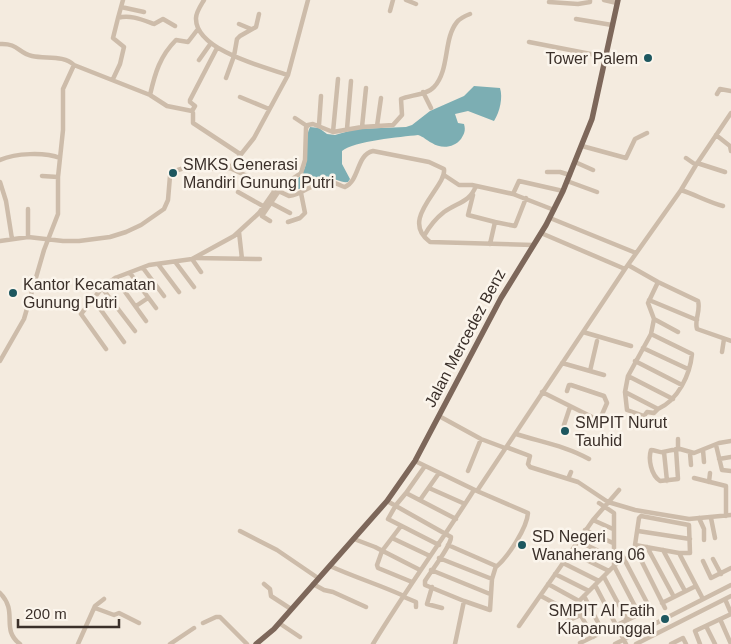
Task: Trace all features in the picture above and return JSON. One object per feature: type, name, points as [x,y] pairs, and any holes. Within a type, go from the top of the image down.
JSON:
[{"type":"main road","name":"Jalan Mercedez Benz","points":[[256,644],[279,624],[387,502],[415,462],[501,298],[550,218],[563,191],[592,118],[618,2]]},
{"type":"street","points":[[113,78],[124,49],[123,45],[113,38],[123,0]]},
{"type":"street","points":[[204,0],[196,16],[198,29],[211,43],[234,56],[288,75]]},
{"type":"street","points":[[230,168],[254,138],[288,75],[308,0]]},
{"type":"street","points":[[390,10],[393,0]]},
{"type":"street","points":[[406,0],[416,4]]},
{"type":"street","points":[[549,2],[578,4],[590,2],[590,0]]},
{"type":"street","points":[[604,0],[618,2]]},
{"type":"street","points":[[121,7],[144,12]]},
{"type":"street","points":[[226,78],[234,56],[237,39],[256,27],[259,14]]},
{"type":"street","points":[[295,118],[307,126],[310,124],[319,126],[332,132],[362,126],[393,125],[402,115],[401,99],[433,88],[442,74],[455,24],[461,18],[470,14]]},
{"type":"street","points":[[118,18],[139,19],[154,24],[163,19],[176,26]]},
{"type":"street","points":[[576,19],[612,25]]},
{"type":"street","points":[[239,24],[251,29]]},
{"type":"street","points":[[150,95],[154,74],[166,52],[176,40],[188,42],[198,29]]},
{"type":"street","points":[[529,42],[606,57]]},
{"type":"street","points":[[199,60],[211,43]]},
{"type":"street","points":[[0,44],[13,45],[28,55],[65,59],[150,95],[167,106],[192,111]]},
{"type":"street","points":[[217,48],[190,100],[195,106],[192,111],[193,123],[240,154]]},
{"type":"street","points":[[0,361],[24,320],[34,282],[59,210],[58,177],[63,130],[63,88],[74,64]]},
{"type":"street","points":[[332,132],[338,79]]},
{"type":"street","points":[[347,129],[351,81]]},
{"type":"street","points":[[362,126],[366,88]]},
{"type":"street","points":[[717,94],[720,89],[731,91]]},
{"type":"street","points":[[423,92],[431,108]]},
{"type":"street","points":[[319,126],[321,96]]},
{"type":"street","points":[[240,97],[269,109]]},
{"type":"street","points":[[377,126],[381,98]]},
{"type":"street","points":[[375,644],[420,570],[516,434],[542,392],[681,190],[696,164],[731,113]]},
{"type":"street","points":[[193,259],[239,232],[276,191],[301,173],[305,160],[307,126]]},
{"type":"street","points":[[582,146],[626,158],[635,139],[647,133]]},
{"type":"street","points":[[716,135],[730,146],[730,151]]},
{"type":"street","points":[[0,241],[28,237],[79,241],[110,237],[126,232],[141,225],[164,209],[168,200],[170,176],[175,171],[184,168],[230,168],[289,196],[301,193],[316,184],[324,182],[333,182],[343,187],[348,186],[352,182],[366,154],[373,150],[429,162],[444,169],[444,175],[420,216],[420,228],[428,241],[433,243],[533,245]]},
{"type":"street","points":[[0,160],[43,154],[60,158]]},
{"type":"street","points":[[686,158],[696,164],[725,172]]},
{"type":"street","points":[[575,162],[593,170]]},
{"type":"street","points":[[547,172],[560,172],[570,175]]},
{"type":"street","points":[[444,175],[459,185],[476,186],[513,194],[554,210]]},
{"type":"street","points":[[42,176],[58,177]]},
{"type":"street","points":[[513,194],[518,181],[543,185],[563,191]]},
{"type":"street","points":[[567,181],[597,192]]},
{"type":"street","points":[[0,182],[6,201],[12,239]]},
{"type":"street","points":[[476,186],[468,215],[495,222],[515,226],[526,198]]},
{"type":"street","points":[[681,190],[723,206]]},
{"type":"street","points":[[270,221],[262,214],[271,203],[276,191]]},
{"type":"street","points":[[238,192],[263,206]]},
{"type":"street","points":[[288,222],[300,218],[305,213],[301,193]]},
{"type":"street","points":[[424,236],[436,219],[473,194]]},
{"type":"street","points":[[271,203],[290,213]]},
{"type":"street","points":[[28,209],[28,237]]},
{"type":"street","points":[[0,211],[7,210]]},
{"type":"street","points":[[550,218],[636,253]]},
{"type":"street","points":[[490,244],[495,222]]},
{"type":"street","points":[[239,232],[242,259]]},
{"type":"street","points":[[541,233],[627,267],[698,302],[697,329],[731,341]]},
{"type":"street","points":[[193,259],[201,272]]},
{"type":"street","points":[[106,349],[81,314],[102,288],[115,278],[158,264],[176,263],[193,259],[260,259]]},
{"type":"street","points":[[176,263],[194,287]]},
{"type":"street","points":[[158,264],[179,292]]},
{"type":"street","points":[[144,268],[164,296]]},
{"type":"street","points":[[130,273],[156,308]]},
{"type":"street","points":[[115,278],[146,321]]},
{"type":"street","points":[[651,334],[693,354],[682,384],[673,400],[654,412],[647,412],[644,416],[629,411],[626,408],[625,392],[628,376],[651,334],[654,319],[650,310],[649,300],[658,282]]},
{"type":"street","points":[[102,288],[135,332]]},
{"type":"street","points":[[136,306],[148,298]]},
{"type":"street","points":[[93,299],[124,342]]},
{"type":"street","points":[[649,300],[697,320]]},
{"type":"street","points":[[654,319],[678,332]]},
{"type":"street","points":[[583,332],[631,346]]},
{"type":"street","points":[[722,352],[724,339]]},
{"type":"street","points":[[590,371],[597,341]]},
{"type":"street","points":[[643,348],[688,369]]},
{"type":"street","points":[[635,361],[682,384]]},
{"type":"street","points":[[562,363],[604,375]]},
{"type":"street","points":[[628,376],[673,400]]},
{"type":"street","points":[[542,392],[600,420],[607,401],[602,395],[571,385],[569,385],[567,392]]},
{"type":"street","points":[[625,392],[658,409]]},
{"type":"street","points":[[564,425],[570,407]]},
{"type":"street","points":[[439,416],[481,438],[531,456],[528,464],[530,467],[578,482],[608,502],[635,510],[678,518],[729,516],[726,486],[694,478]]},
{"type":"street","points":[[516,434],[558,445],[575,451],[589,459]]},
{"type":"street","points":[[468,471],[481,438]]},
{"type":"street","points":[[678,439],[677,449],[679,478],[678,480],[660,482],[652,472],[650,453],[652,450],[664,452],[677,449],[690,453],[731,441]]},
{"type":"street","points":[[716,445],[722,471],[731,470]]},
{"type":"street","points":[[703,450],[704,462]]},
{"type":"street","points":[[664,452],[667,481]]},
{"type":"street","points":[[690,453],[692,465]]},
{"type":"street","points":[[719,459],[731,457]]},
{"type":"street","points":[[387,502],[447,533],[451,539],[424,582],[425,584],[489,610],[492,579],[496,567],[506,557],[520,534],[528,513],[415,462]]},
{"type":"street","points":[[425,466],[387,518],[439,545]]},
{"type":"street","points":[[568,479],[572,472]]},
{"type":"street","points":[[420,500],[439,473]]},
{"type":"street","points":[[709,482],[710,473]]},
{"type":"street","points":[[429,488],[465,504]]},
{"type":"street","points":[[519,626],[602,505],[608,502],[618,490]]},
{"type":"street","points":[[406,493],[456,519]]},
{"type":"street","points":[[602,505],[614,513],[614,566],[639,614]]},
{"type":"street","points":[[634,545],[679,553],[690,553],[688,525],[641,516],[639,518],[634,545],[636,552],[665,608]]},
{"type":"street","points":[[699,518],[704,529],[704,540]]},
{"type":"street","points":[[711,518],[715,538]]},
{"type":"street","points":[[592,520],[614,529]]},
{"type":"street","points":[[400,526],[382,551],[377,564],[378,567],[412,582]]},
{"type":"street","points":[[585,530],[613,542]]},
{"type":"street","points":[[240,531],[277,550],[318,578]]},
{"type":"street","points":[[638,531],[690,539]]},
{"type":"street","points":[[392,538],[430,556]]},
{"type":"street","points":[[354,539],[420,570]]},
{"type":"street","points":[[578,541],[613,558]]},
{"type":"street","points":[[448,545],[496,567]]},
{"type":"street","points":[[647,547],[674,597]]},
{"type":"street","points":[[663,550],[685,591]]},
{"type":"street","points":[[570,552],[609,571]]},
{"type":"street","points":[[679,553],[703,599]]},
{"type":"street","points":[[541,596],[567,610],[571,609],[623,556],[652,611],[639,614],[580,643]]},
{"type":"street","points":[[439,558],[492,579]]},
{"type":"street","points":[[713,559],[721,574]]},
{"type":"street","points":[[703,561],[710,578],[731,568]]},
{"type":"street","points":[[562,563],[599,581]]},
{"type":"street","points":[[330,566],[404,596],[416,602],[416,607]]},
{"type":"street","points":[[431,570],[490,594]]},
{"type":"street","points":[[555,574],[589,591]]},
{"type":"street","points":[[604,577],[627,620]]},
{"type":"street","points":[[264,584],[270,589],[272,596],[291,609]]},
{"type":"street","points":[[313,584],[366,607]]},
{"type":"street","points":[[548,584],[577,603],[593,637]]},
{"type":"street","points":[[615,644],[625,642],[731,585]]},
{"type":"street","points":[[595,586],[625,642]]},
{"type":"street","points":[[662,603],[696,586]]},
{"type":"street","points":[[432,588],[427,604],[442,608]]},
{"type":"street","points":[[0,592],[9,605],[10,634],[20,644]]},
{"type":"street","points":[[584,596],[604,632]]},
{"type":"street","points":[[636,644],[731,596]]},
{"type":"street","points":[[78,644],[96,604],[104,599]]},
{"type":"street","points":[[700,644],[695,632],[731,613],[725,599]]},
{"type":"street","points":[[455,644],[464,601]]},
{"type":"street","points":[[95,608],[114,615],[119,613],[138,623]]},
{"type":"street","points":[[567,621],[581,615]]},
{"type":"street","points":[[204,623],[218,616],[247,644]]},
{"type":"street","points":[[720,619],[731,644]]},
{"type":"street","points":[[279,624],[300,637]]},
{"type":"street","points":[[573,633],[587,626]]},
{"type":"street","points":[[706,626],[715,644]]},
{"type":"street","points":[[170,644],[194,628]]},
{"type":"street","points":[[672,644],[683,638],[686,644]]},
{"type":"water","points":[[474,86],[500,88],[501,100],[499,109],[494,121],[468,111],[455,114],[458,123],[464,124],[465,129],[461,139],[455,144],[447,147],[439,146],[418,135],[378,140],[357,145],[342,151],[342,164],[350,179],[348,182],[323,178],[299,189],[292,187],[292,184],[300,177],[304,170],[307,156],[306,142],[310,127],[319,128],[327,134],[335,135],[356,129],[406,127],[412,125],[430,111],[464,96]]},
{"type":"place","name":"Tower Palem","points":[[648,58]]},
{"type":"place","name":"SMKS Generasi Mandiri Gunung Putri","points":[[173,173]]},
{"type":"place","name":"Kantor Kecamatan Gunung Putri","points":[[13,293]]},
{"type":"place","name":"SMPIT Nurut Tauhid","points":[[565,431]]},
{"type":"place","name":"SD Negeri Wanaherang 06","points":[[522,545]]},
{"type":"place","name":"SMPIT Al Fatih Klapanunggal","points":[[665,619]]}]
